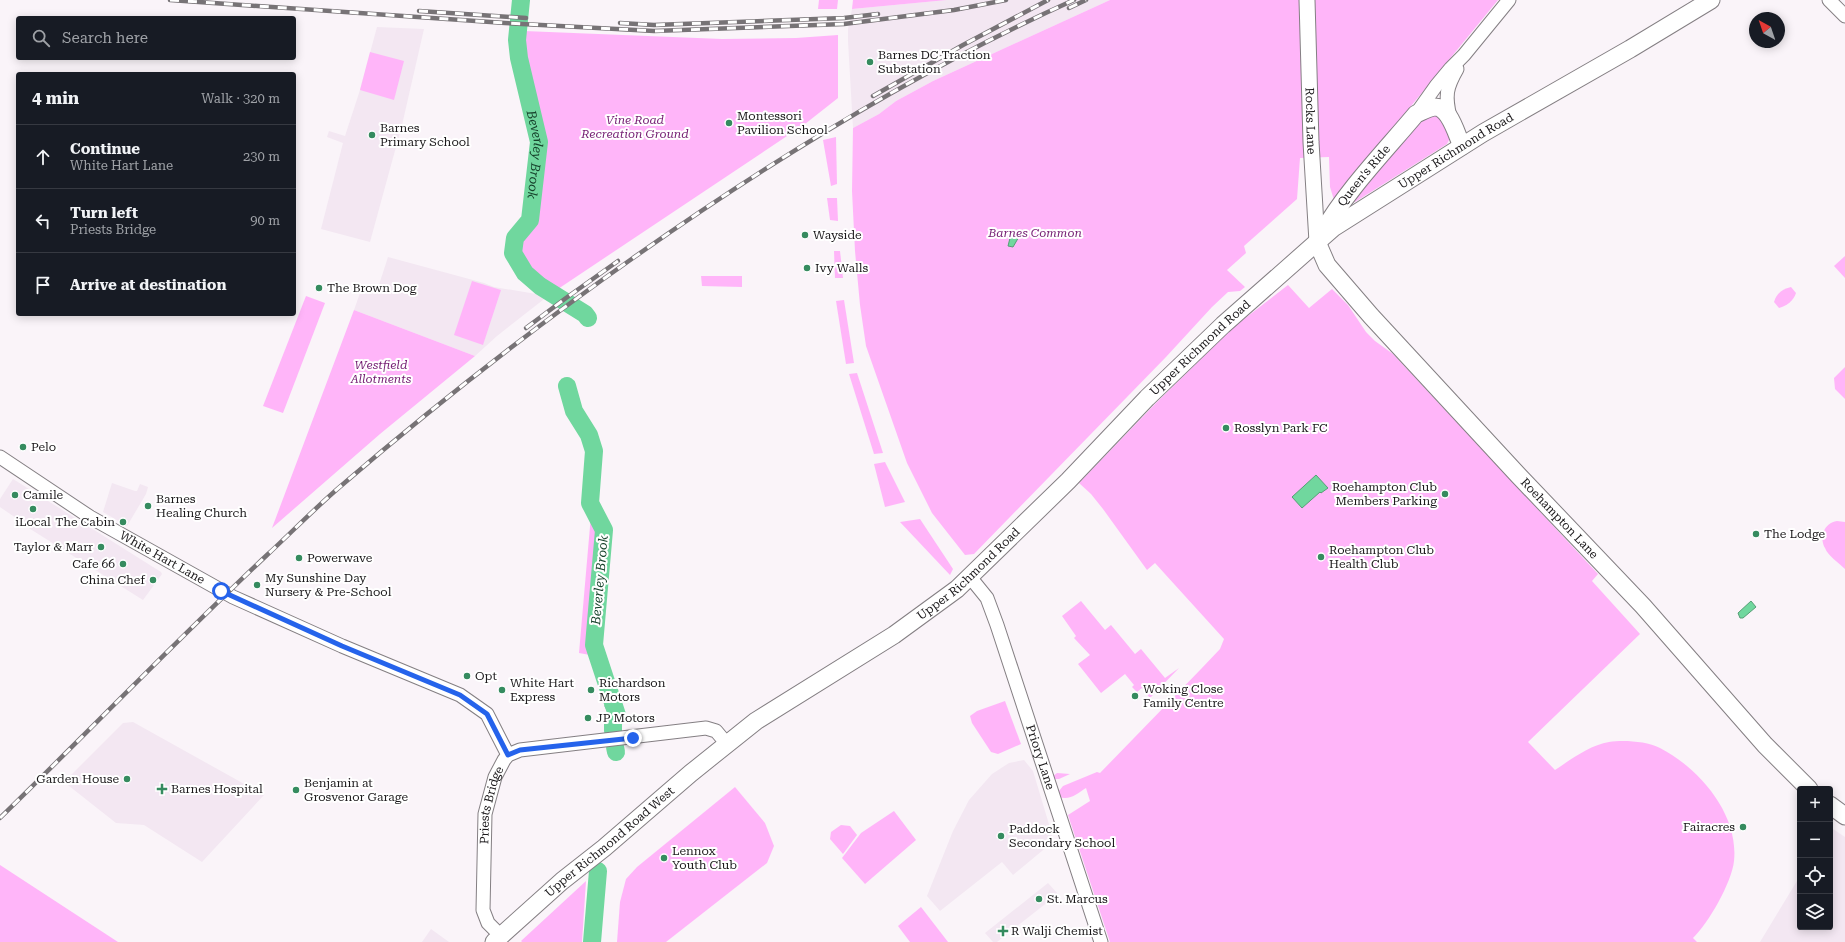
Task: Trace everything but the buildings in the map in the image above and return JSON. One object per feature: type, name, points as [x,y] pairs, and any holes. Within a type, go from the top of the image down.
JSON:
[{"type":"highway","name":"Upper Richmond Road","points":[[727,744],[778,706],[894,635],[934,607],[970,577],[1068,481],[1147,398],[1223,325],[1333,228],[1462,146],[1711,0]]},
{"type":"highway","points":[[1416,114],[1436,107],[1444,110],[1450,117]]},
{"type":"highway","name":"Queen's Ride","points":[[1317,242],[1330,219],[1416,114]]},
{"type":"highway","name":"Queen's Ride","points":[[1450,117],[1462,146]]},
{"type":"highway","name":"Roehampton Lane","points":[[1317,242],[1327,265],[1370,316],[1518,475],[1643,606],[1765,745],[1807,786]]},
{"type":"highway","name":"Upper Richmond Road West","points":[[498,939],[562,882],[727,744]]},
{"type":"highway","points":[[1833,807],[1845,816]]},
{"type":"main road","name":"Rocks Lane","points":[[1307,0],[1311,142],[1317,242]]},
{"type":"street","name":"Queen's Ride","points":[[1416,114],[1422,102],[1464,56],[1509,0]]},
{"type":"street","points":[[1829,0],[1845,16]]},
{"type":"street","name":"Queen's Ride","points":[[1450,117],[1446,98],[1448,87],[1464,56]]},
{"type":"street","name":"White Hart Lane","points":[[0,457],[90,518],[230,596],[342,646],[460,695],[487,714],[508,755]]},
{"type":"street","name":"Priory Lane","points":[[970,577],[987,598],[997,625],[1101,942]]},
{"type":"street","name":"Priests Bridge","points":[[498,939],[488,923],[483,910],[485,814],[495,777],[508,755],[520,750],[706,728],[716,731],[727,744]]},
{"type":"shaded area","points":[[947,0],[1110,0],[933,81],[896,101],[879,114],[853,128],[848,41],[848,29],[852,9]]},
{"type":"shaded area","name":"Barnes Primary School","points":[[377,27],[424,29],[402,125],[370,242],[321,229],[343,143],[327,137],[329,131],[345,136],[360,90]]},
{"type":"shaded area","points":[[1017,231],[1020,235],[1013,247],[1008,246],[1010,238]]},
{"type":"shaded area","points":[[388,257],[494,287],[548,296],[497,336],[475,356],[354,310],[360,293],[376,294]]},
{"type":"shaded area","points":[[1316,475],[1328,488],[1321,493],[1320,492],[1302,508],[1292,497]]},
{"type":"shaded area","points":[[13,479],[161,572],[162,574],[143,600],[16,520],[16,518],[0,507],[0,499]]},
{"type":"shaded area","points":[[112,483],[135,491],[137,491],[140,484],[148,487],[146,494],[127,526],[103,512]]},
{"type":"shaded area","points":[[1751,601],[1756,607],[1743,618],[1740,618],[1738,613]]},
{"type":"shaded area","name":"Barnes Hospital","points":[[133,722],[264,795],[202,862],[144,825],[116,823],[64,782],[123,723]]},
{"type":"shaded area","name":"Paddock Secondary School","points":[[1024,760],[1033,771],[1054,841],[1013,875],[1002,862],[940,911],[927,896],[953,831],[969,800],[992,774],[1009,763]]},
{"type":"shaded area","points":[[1833,829],[1845,837],[1845,942],[1760,942],[1797,881],[1797,930],[1833,930]]},
{"type":"shaded area","points":[[1048,883],[1058,894],[997,942],[993,942],[985,933]]},
{"type":"shaded area","points":[[431,929],[449,942],[422,942]]},
{"type":"green space","points":[[819,0],[838,0],[837,9],[818,9]]},
{"type":"green space","points":[[853,0],[947,0],[852,9]]},
{"type":"green space","name":"Barnes Common","points":[[1110,0],[1498,0],[1334,200],[1330,187],[1329,157],[1300,158],[1297,199],[1244,246],[1246,253],[1227,270],[1245,287],[1240,291],[1228,292],[1212,307],[1166,357],[974,554],[965,555],[932,513],[907,463],[866,346],[860,305],[855,251],[852,191],[853,128],[879,114],[896,101],[933,81]]},
{"type":"green space","name":"Vine Road Recreation Ground","points":[[524,31],[722,39],[796,38],[838,35],[838,98],[805,124],[555,291],[529,270],[519,255],[518,248],[524,235],[532,227],[535,221],[544,143],[522,51],[521,38]]},
{"type":"green space","points":[[370,52],[404,61],[394,100],[360,90]]},
{"type":"green space","points":[[1424,114],[1440,116],[1450,138],[1447,144],[1355,202],[1353,201]]},
{"type":"green space","points":[[836,137],[837,184],[831,186],[823,140]]},
{"type":"green space","points":[[827,198],[837,198],[838,221],[830,220]]},
{"type":"green space","points":[[834,251],[840,251],[843,278],[835,278]]},
{"type":"green space","points":[[1845,256],[1845,278],[1834,266]]},
{"type":"green space","points":[[701,276],[742,276],[742,287],[702,286]]},
{"type":"green space","points":[[472,281],[501,290],[483,345],[454,335]]},
{"type":"green space","points":[[1288,285],[1309,308],[1332,289],[1348,305],[1366,332],[1375,341],[1393,354],[1598,574],[1592,581],[1640,634],[1528,742],[1555,770],[1580,753],[1595,746],[1609,742],[1621,741],[1648,744],[1660,748],[1689,767],[1714,794],[1730,826],[1734,843],[1734,861],[1729,880],[1724,891],[1712,913],[1693,938],[1697,942],[1110,942],[1068,815],[1090,801],[1086,788],[1074,796],[1067,798],[1059,797],[1059,791],[1063,786],[1097,772],[1100,773],[1220,649],[1224,639],[1155,563],[1147,570],[1103,509],[1091,494],[1079,483],[1156,403],[1235,326]]},
{"type":"green space","points":[[1791,287],[1796,293],[1794,298],[1785,306],[1779,308],[1774,302],[1778,294],[1782,290]]},
{"type":"green space","points":[[306,296],[325,303],[283,413],[263,406]]},
{"type":"green space","points":[[844,300],[854,363],[846,364],[836,301]]},
{"type":"green space","name":"Westfield Allotments","points":[[354,310],[475,356],[380,434],[272,528]]},
{"type":"green space","points":[[1845,367],[1845,399],[1835,389],[1834,378]]},
{"type":"green space","points":[[857,373],[883,453],[874,454],[849,374]]},
{"type":"green space","points":[[885,462],[905,502],[885,507],[874,464]]},
{"type":"green space","points":[[591,515],[602,532],[590,655],[579,653]]},
{"type":"green space","points":[[920,519],[953,569],[950,575],[900,522]]},
{"type":"green space","points":[[1837,521],[1845,522],[1845,569],[1829,554],[1823,544],[1824,531],[1829,525]]},
{"type":"green space","points":[[1081,601],[1105,630],[1111,625],[1135,654],[1141,649],[1165,678],[1179,668],[1150,698],[1142,688],[1137,692],[1132,687],[1134,685],[1125,674],[1101,693],[1078,664],[1090,655],[1074,638],[1076,636],[1062,616]]},
{"type":"green space","points":[[1005,701],[1021,744],[998,754],[991,752],[972,723],[970,716],[977,711]]},
{"type":"green space","points":[[1057,773],[1070,774],[1059,779],[1054,779],[1053,776]]},
{"type":"green space","points":[[735,787],[765,823],[774,846],[767,863],[666,942],[617,942],[620,902],[626,879],[637,867]]},
{"type":"green space","points":[[894,811],[916,840],[865,884],[842,858],[861,833]]},
{"type":"green space","points":[[841,825],[850,826],[857,835],[843,854],[830,839],[831,832]]},
{"type":"green space","points":[[0,865],[118,942],[0,942]]},
{"type":"green space","points":[[586,881],[582,942],[521,941]]},
{"type":"green space","points":[[921,907],[948,942],[910,942],[898,926]]},
{"type":"waterway","name":"Beverley Brook","points":[[521,0],[517,40],[519,58],[539,142],[530,220],[515,238],[513,253],[525,273],[540,286],[585,314],[588,318]]},
{"type":"waterway","name":"Beverley Brook","points":[[507,248],[513,253]]},
{"type":"waterway","name":"Beverley Brook","points":[[567,386],[574,411],[589,435],[594,451],[590,503],[604,530],[594,645],[617,715],[613,722],[613,731]]},
{"type":"waterway","points":[[606,706],[613,722]]},
{"type":"waterway","name":"Beverley Brook","points":[[615,747],[616,752]]},
{"type":"waterway","name":"Beverley Brook","points":[[592,942],[598,871]]},
{"type":"railway","points":[[170,0],[505,23],[654,31],[844,24],[954,10],[1006,0]]},
{"type":"railway","points":[[873,96],[963,45],[1048,0]]},
{"type":"railway","points":[[0,818],[199,620],[323,502],[377,455],[484,368],[633,258],[792,152],[847,118],[959,56],[1074,0]]},
{"type":"railway","points":[[1069,8],[1086,0]]},
{"type":"railway","points":[[419,11],[526,18]]},
{"type":"railway","points":[[620,23],[654,25],[844,18],[878,14]]},
{"type":"railway","points":[[526,328],[618,261]]},
{"type":"place","name":"Barnes DC Traction Substation","points":[[870,62]]},
{"type":"place","name":"Montessori Pavilion School","points":[[729,123]]},
{"type":"place","name":"Barnes Primary School","points":[[372,135]]},
{"type":"place","name":"Wayside","points":[[805,235]]},
{"type":"place","name":"Ivy Walls","points":[[807,268]]},
{"type":"place","name":"The Brown Dog","points":[[319,288]]},
{"type":"place","name":"Rosslyn Park FC","points":[[1226,428]]},
{"type":"place","name":"Pelo","points":[[23,447]]},
{"type":"place","name":"Roehampton Club Members Parking","points":[[1445,494]]},
{"type":"place","name":"Camile","points":[[15,495]]},
{"type":"place","name":"Barnes Healing Church","points":[[148,506]]},
{"type":"place","name":"iLocal","points":[[33,509]]},
{"type":"place","name":"The Cabin","points":[[123,522]]},
{"type":"place","name":"The Lodge","points":[[1756,534]]},
{"type":"place","name":"Taylor & Marr","points":[[101,547]]},
{"type":"place","name":"Roehampton Club Health Club","points":[[1321,557]]},
{"type":"place","name":"Powerwave","points":[[299,558]]},
{"type":"place","name":"Cafe 66","points":[[123,564]]},
{"type":"place","name":"China Chef","points":[[153,580]]},
{"type":"place","name":"My Sunshine Day Nursery & Pre-School","points":[[257,585]]},
{"type":"place","name":"Opt","points":[[467,676]]},
{"type":"place","name":"White Hart Express","points":[[502,690]]},
{"type":"place","name":"Richardson Motors","points":[[591,690]]},
{"type":"place","name":"Woking Close Family Centre","points":[[1135,696]]},
{"type":"place","name":"JP Motors","points":[[588,718]]},
{"type":"place","name":"Garden House","points":[[127,779]]},
{"type":"place","name":"Barnes Hospital","points":[[162,789]]},
{"type":"place","name":"Benjamin at Grosvenor Garage","points":[[296,790]]},
{"type":"place","name":"Fairacres","points":[[1743,827]]},
{"type":"place","name":"Paddock Secondary School","points":[[1001,836]]},
{"type":"place","name":"Lennox Youth Club","points":[[664,858]]},
{"type":"place","name":"St. Marcus","points":[[1039,899]]},
{"type":"place","name":"R Walji Chemist","points":[[1003,931]]},
{"type":"route","points":[[221,591],[342,646],[460,695],[477,705],[487,714],[508,755],[520,750],[633,738]]}]
